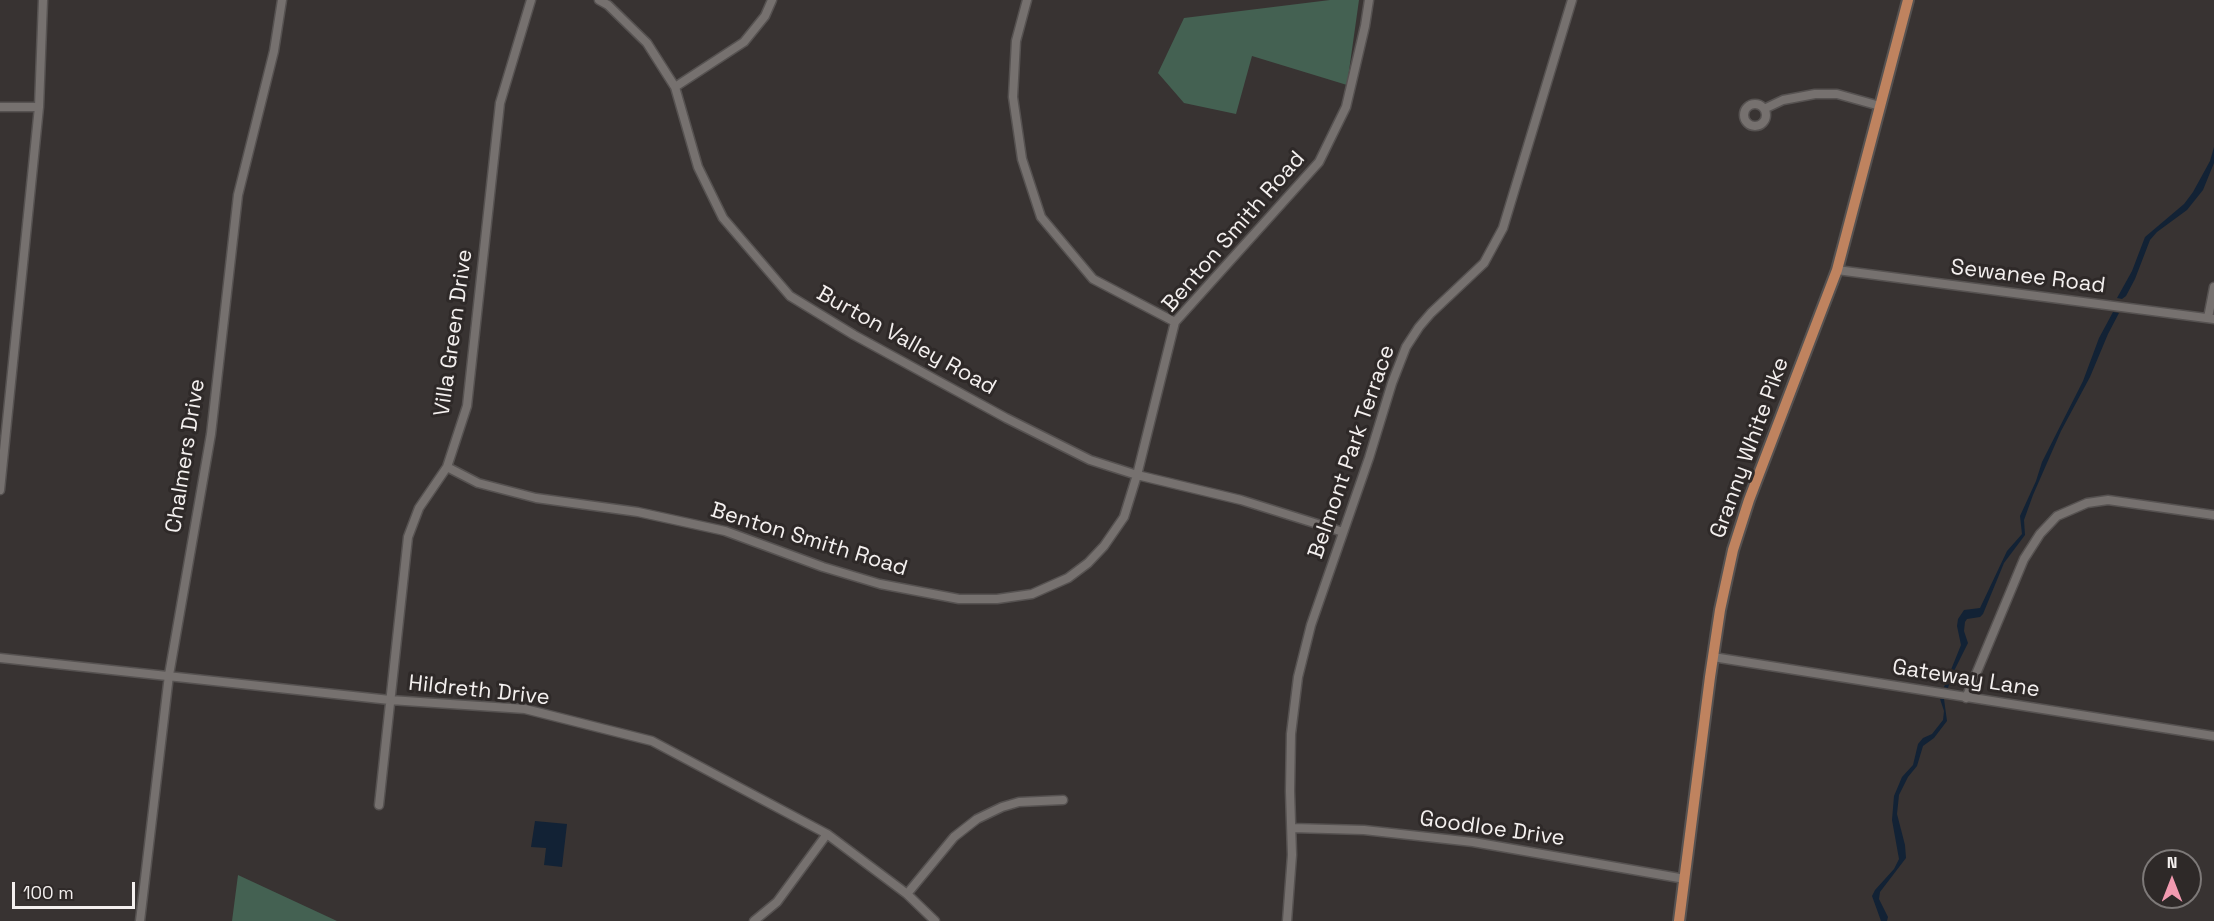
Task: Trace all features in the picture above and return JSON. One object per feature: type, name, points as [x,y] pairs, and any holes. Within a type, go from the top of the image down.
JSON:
[{"type":"main road","name":"Granny White Pike","points":[[1679,921],[1713,657],[1724,591],[1737,536],[1837,270],[1908,0]]},
{"type":"street","points":[[0,490],[39,107],[43,0]]},
{"type":"street","name":"Chalmers Drive","points":[[140,921],[169,675],[211,434],[238,195],[274,51],[282,0]]},
{"type":"street","name":"Villa Green Drive","points":[[379,805],[408,537],[419,508],[447,467],[467,406],[500,103],[531,0]]},
{"type":"street","name":"Burton Valley Road","points":[[599,0],[608,5],[647,44],[675,87],[697,165],[723,218],[790,296],[854,335],[1006,418],[1090,460],[1137,475],[1241,500],[1343,532]]},
{"type":"street","points":[[675,87],[744,42],[765,16],[772,0]]},
{"type":"street","points":[[1027,0],[1016,41],[1013,98],[1022,159],[1041,217],[1093,279],[1175,322]]},
{"type":"street","name":"Benton Smith Road","points":[[447,467],[478,483],[536,498],[638,512],[725,531],[823,567],[880,584],[959,600],[997,599],[1032,594],[1068,578],[1088,563],[1124,517],[1137,475],[1175,322],[1319,162],[1346,107],[1369,0]]},
{"type":"street","name":"Belmont Park Terrace","points":[[1287,921],[1292,855],[1290,757],[1298,677],[1311,626],[1369,458],[1392,382],[1406,347],[1431,313],[1484,263],[1503,228],[1572,0]]},
{"type":"street","points":[[1764,109],[1783,100],[1815,94],[1837,94],[1880,106]]},
{"type":"street","points":[[0,106],[39,107]]},
{"type":"street","name":"Sewanee Road","points":[[1837,270],[2211,319]]},
{"type":"street","points":[[2211,319],[2214,287]]},
{"type":"street","points":[[1966,698],[2024,560],[2033,543],[2057,516],[2086,503],[2108,500],[2214,515]]},
{"type":"street","name":"Gateway Lane","points":[[1713,657],[2214,736]]},
{"type":"street","name":"Hildreth Drive","points":[[0,658],[390,700],[525,709],[652,741],[827,834],[907,894],[935,921]]},
{"type":"street","points":[[907,894],[954,837],[977,819],[1010,804],[1063,800]]},
{"type":"street","name":"Goodloe Drive","points":[[1292,828],[1364,830],[1473,842],[1685,879]]},
{"type":"street","points":[[754,921],[777,902],[827,834]]},
{"type":"green space","points":[[1330,0],[1359,0],[1347,85],[1252,56],[1236,114],[1184,103],[1158,73],[1184,18]]},
{"type":"green space","points":[[238,875],[337,921],[232,921]]},
{"type":"water","points":[[2214,147],[2214,163],[2203,190],[2187,210],[2157,232],[2150,240],[2126,296],[2122,299],[2117,298],[2132,271],[2145,237],[2184,204],[2210,161]]},
{"type":"water","points":[[2113,312],[2119,313],[2090,377],[2061,431],[2033,495],[2024,520],[2025,535],[2004,563],[1983,614],[1980,617],[1967,619],[1965,622],[1964,631],[1968,643],[1948,688],[1944,687],[1961,645],[1958,619],[1964,610],[1980,608],[2007,551],[2022,534],[2020,516],[2042,462],[2083,381],[2099,338]]},
{"type":"water","points":[[1940,699],[1944,699],[1947,721],[1934,738],[1923,746],[1917,766],[1908,777],[1899,795],[1897,814],[1906,858],[1880,892],[1879,899],[1888,917],[1887,921],[1881,921],[1872,896],[1894,869],[1899,859],[1892,820],[1894,796],[1902,777],[1913,765],[1918,744],[1923,738],[1932,734],[1943,720],[1944,711]]},
{"type":"water","points":[[535,821],[567,824],[562,867],[544,865],[546,848],[531,847]]}]
